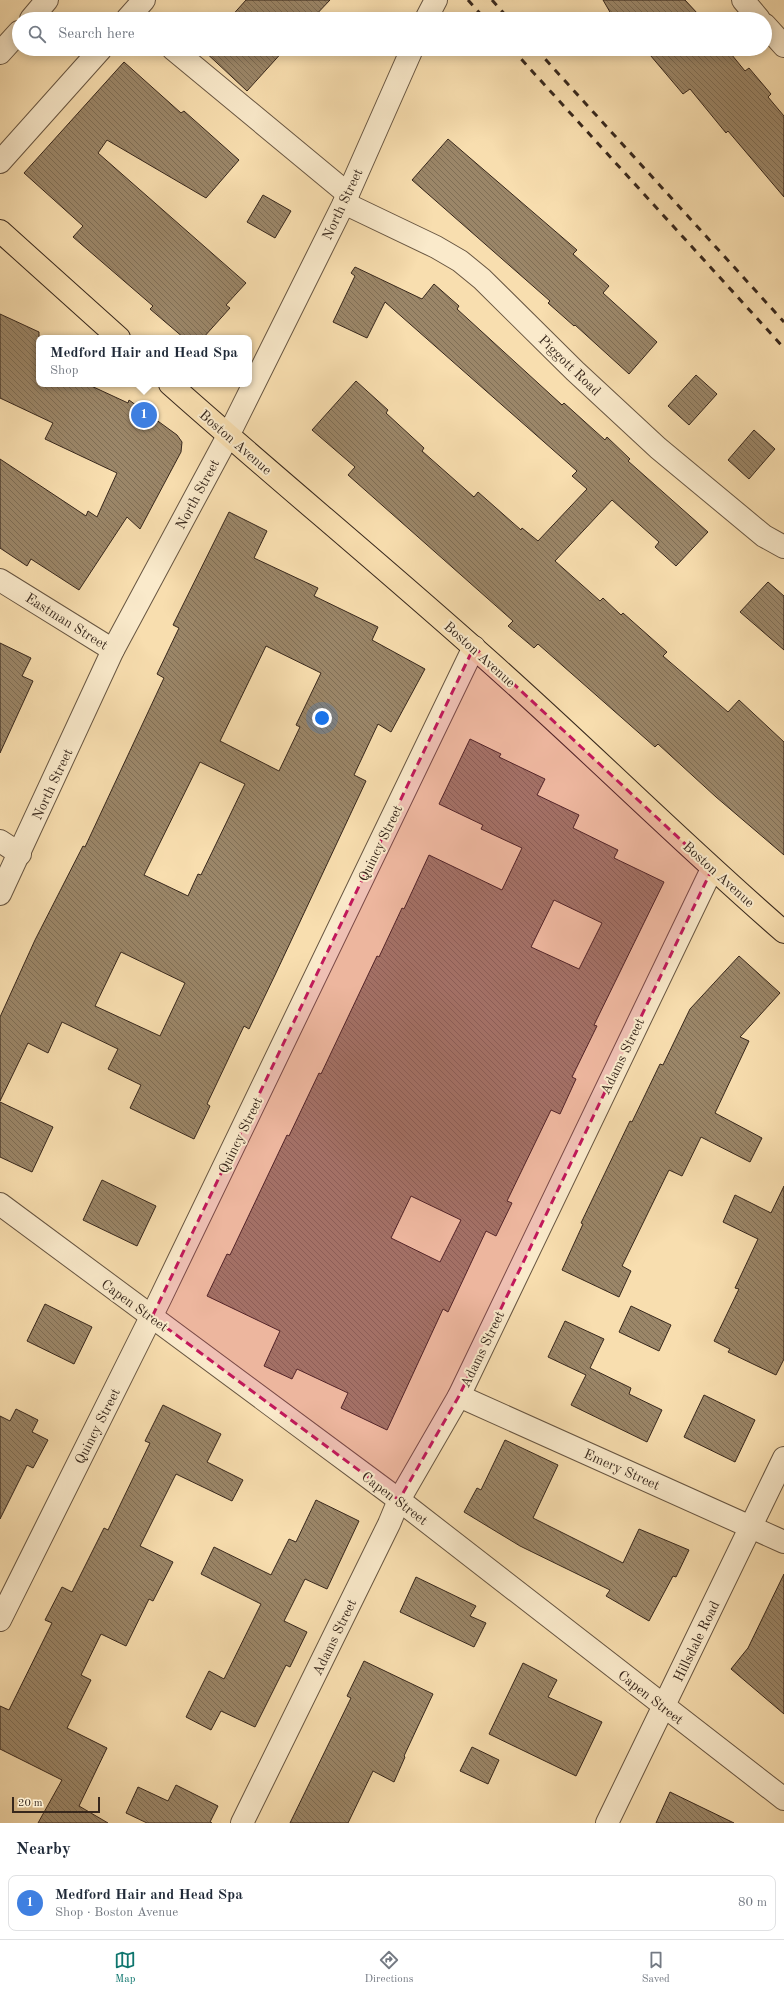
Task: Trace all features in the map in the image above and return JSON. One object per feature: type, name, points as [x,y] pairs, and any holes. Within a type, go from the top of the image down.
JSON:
[{"type":"main road","points":[[0,231],[116,335]]},
{"type":"main road","name":"Boston Avenue","points":[[173,387],[228,436],[474,647],[712,869],[784,932]]},
{"type":"street","points":[[37,12],[48,0]]},
{"type":"street","points":[[430,12],[436,0]]},
{"type":"street","points":[[743,0],[753,12]]},
{"type":"street","points":[[772,33],[784,46]]},
{"type":"street","points":[[0,53],[12,40]]},
{"type":"street","points":[[0,162],[95,56]]},
{"type":"street","name":"Piggott Road","points":[[181,56],[346,198],[460,261],[482,279],[575,371],[658,448],[764,536],[784,547]]},
{"type":"street","name":"North Street","points":[[0,894],[20,854],[113,650],[228,436],[346,198],[409,56]]},
{"type":"street","name":"Eastman Street","points":[[0,580],[113,650]]},
{"type":"street","name":"Quincy Street","points":[[0,1620],[152,1317],[474,647]]},
{"type":"street","points":[[0,841],[20,854]]},
{"type":"street","name":"Adams Street","points":[[242,1823],[386,1531],[399,1500],[459,1396],[712,869]]},
{"type":"street","name":"Capen Street","points":[[0,1204],[399,1500],[784,1800]]},
{"type":"street","name":"Emery Street","points":[[459,1396],[784,1542]]},
{"type":"street","name":"Hillsdale Road","points":[[606,1823],[664,1707],[784,1458]]},
{"type":"highlighted area","points":[[474,647],[712,869],[459,1396],[399,1500],[152,1317]]},
{"type":"building","points":[[246,0],[330,0],[319,12],[235,12]]},
{"type":"building","points":[[603,0],[685,0],[696,12],[610,12]]},
{"type":"building","points":[[210,56],[279,56],[247,91]]},
{"type":"building","points":[[651,56],[733,56],[745,71],[749,68],[771,94],[768,97],[784,116],[784,197],[728,131],[726,133],[690,89],[683,94]]},
{"type":"building","points":[[124,62],[181,113],[184,111],[239,160],[206,198],[107,140],[98,153],[246,283],[226,305],[230,308],[206,335],[180,335],[150,309],[153,306],[73,237],[83,226],[24,173]]},
{"type":"building","points":[[448,139],[577,250],[573,254],[609,286],[603,293],[657,342],[629,374],[575,325],[574,326],[548,303],[550,301],[412,180]]},
{"type":"building","points":[[263,195],[291,211],[275,238],[247,222]]},
{"type":"building","points":[[355,267],[422,299],[434,284],[459,306],[457,309],[562,405],[564,403],[605,440],[607,437],[630,459],[628,461],[708,532],[676,566],[655,547],[659,542],[612,500],[555,561],[600,601],[603,598],[621,615],[623,613],[667,652],[663,656],[728,712],[739,700],[784,742],[784,855],[716,797],[658,744],[655,747],[538,644],[534,648],[508,626],[513,621],[348,475],[355,467],[312,430],[356,381],[388,410],[386,413],[424,448],[422,451],[474,497],[478,492],[521,530],[522,528],[538,541],[587,489],[572,476],[577,471],[385,302],[367,338],[333,322],[355,276],[351,273]]},
{"type":"building","points":[[0,314],[39,332],[39,335],[36,335],[36,387],[93,387],[128,403],[129,400],[177,435],[182,442],[181,452],[140,529],[127,517],[79,590],[31,559],[27,566],[0,548],[0,459],[86,516],[88,511],[97,517],[117,473],[45,439],[53,423],[0,398]]},
{"type":"building","points":[[696,375],[717,394],[689,425],[668,406]]},
{"type":"building","points":[[754,430],[775,449],[749,479],[728,460]]},
{"type":"building","points":[[229,512],[267,531],[254,558],[318,588],[314,596],[378,627],[372,640],[425,669],[391,732],[378,724],[354,775],[366,781],[249,1029],[244,1026],[207,1104],[210,1106],[194,1139],[130,1108],[141,1085],[108,1069],[118,1049],[62,1022],[48,1053],[28,1043],[0,1101],[0,1017],[35,940],[83,846],[85,847],[164,678],[157,674],[179,628],[173,625]],"holes":[[[266,646],[321,673],[296,725],[300,727],[279,771],[220,741]],[[200,762],[245,784],[201,875],[198,874],[188,896],[144,875]],[[121,952],[185,983],[160,1036],[95,1006]]]},
{"type":"building","points":[[768,582],[784,596],[784,650],[740,612]]},
{"type":"building","points":[[0,643],[31,658],[22,676],[33,681],[0,753]]},
{"type":"building","points":[[470,739],[501,754],[499,757],[545,779],[537,795],[579,815],[573,828],[618,850],[614,858],[664,882],[594,1025],[597,1026],[572,1077],[576,1079],[560,1114],[551,1110],[507,1201],[512,1203],[496,1236],[486,1231],[448,1312],[443,1309],[387,1430],[341,1408],[348,1393],[297,1369],[292,1379],[264,1366],[280,1331],[207,1296],[227,1254],[230,1255],[287,1135],[289,1136],[319,1073],[321,1074],[377,956],[379,957],[402,908],[404,909],[429,855],[502,890],[522,848],[481,829],[483,825],[439,804]],"holes":[[[554,900],[602,923],[579,969],[531,947]],[[411,1196],[461,1220],[440,1262],[391,1238]]]},
{"type":"building","points":[[739,956],[780,993],[740,1037],[749,1041],[715,1113],[762,1138],[750,1162],[701,1137],[682,1176],[669,1170],[622,1266],[631,1271],[619,1297],[562,1270],[583,1224],[581,1223],[630,1121],[632,1122],[660,1064],[663,1065],[690,1009]]},
{"type":"building","points":[[0,1102],[53,1127],[32,1172],[0,1157]]},
{"type":"building","points":[[102,1180],[156,1206],[137,1246],[83,1220]]},
{"type":"building","points":[[784,1186],[784,1359],[776,1375],[728,1352],[730,1349],[714,1341],[739,1289],[735,1288],[758,1239],[723,1222],[735,1195],[771,1213]]},
{"type":"building","points":[[45,1304],[92,1327],[74,1364],[27,1341]]},
{"type":"building","points":[[631,1306],[671,1325],[659,1351],[619,1332]]},
{"type":"building","points":[[565,1321],[604,1339],[590,1368],[631,1388],[629,1394],[662,1410],[647,1442],[571,1405],[586,1375],[548,1357]]},
{"type":"building","points":[[704,1395],[755,1420],[735,1462],[684,1437]]},
{"type":"building","points":[[163,1405],[221,1434],[207,1462],[243,1480],[232,1501],[176,1474],[140,1546],[173,1562],[153,1601],[149,1599],[126,1646],[101,1634],[81,1675],[91,1680],[67,1728],[107,1748],[79,1806],[108,1823],[38,1823],[62,1780],[0,1749],[0,1706],[9,1710],[52,1623],[45,1620],[62,1587],[72,1592],[104,1528],[108,1530],[150,1443],[145,1441]]},
{"type":"building","points":[[16,1409],[38,1420],[32,1432],[48,1440],[33,1468],[27,1465],[0,1519],[0,1416],[10,1421]]},
{"type":"building","points":[[505,1440],[558,1465],[533,1518],[623,1563],[639,1529],[689,1550],[676,1577],[673,1576],[649,1621],[606,1596],[610,1590],[520,1546],[464,1512],[477,1488],[481,1490]]},
{"type":"building","points":[[316,1500],[359,1521],[327,1589],[305,1579],[284,1621],[307,1632],[290,1667],[286,1665],[255,1727],[221,1711],[211,1730],[186,1717],[209,1671],[224,1679],[261,1604],[201,1574],[214,1547],[271,1575],[289,1539],[296,1542]]},
{"type":"building","points":[[784,1574],[784,1714],[731,1669],[748,1648]]},
{"type":"building","points":[[416,1577],[476,1606],[470,1616],[486,1623],[474,1647],[400,1612]]},
{"type":"building","points":[[364,1661],[433,1694],[404,1756],[405,1757],[394,1782],[373,1771],[348,1823],[290,1823],[351,1698],[347,1696]]},
{"type":"building","points":[[523,1663],[557,1680],[548,1697],[602,1722],[576,1776],[489,1734]]},
{"type":"building","points":[[472,1747],[499,1760],[488,1784],[460,1771]]},
{"type":"building","points":[[176,1785],[218,1806],[210,1822],[212,1823],[147,1823],[126,1813],[138,1787],[168,1801]]},
{"type":"building","points":[[670,1792],[734,1823],[656,1823]]},
{"type":"railway","points":[[468,0],[479,12]]},
{"type":"railway","points":[[492,0],[503,12]]},
{"type":"railway","points":[[518,56],[784,348]]},
{"type":"railway","points":[[542,56],[784,322]]},
{"type":"place","name":"Medford Hair and Head Spa","points":[[144,415]]}]
